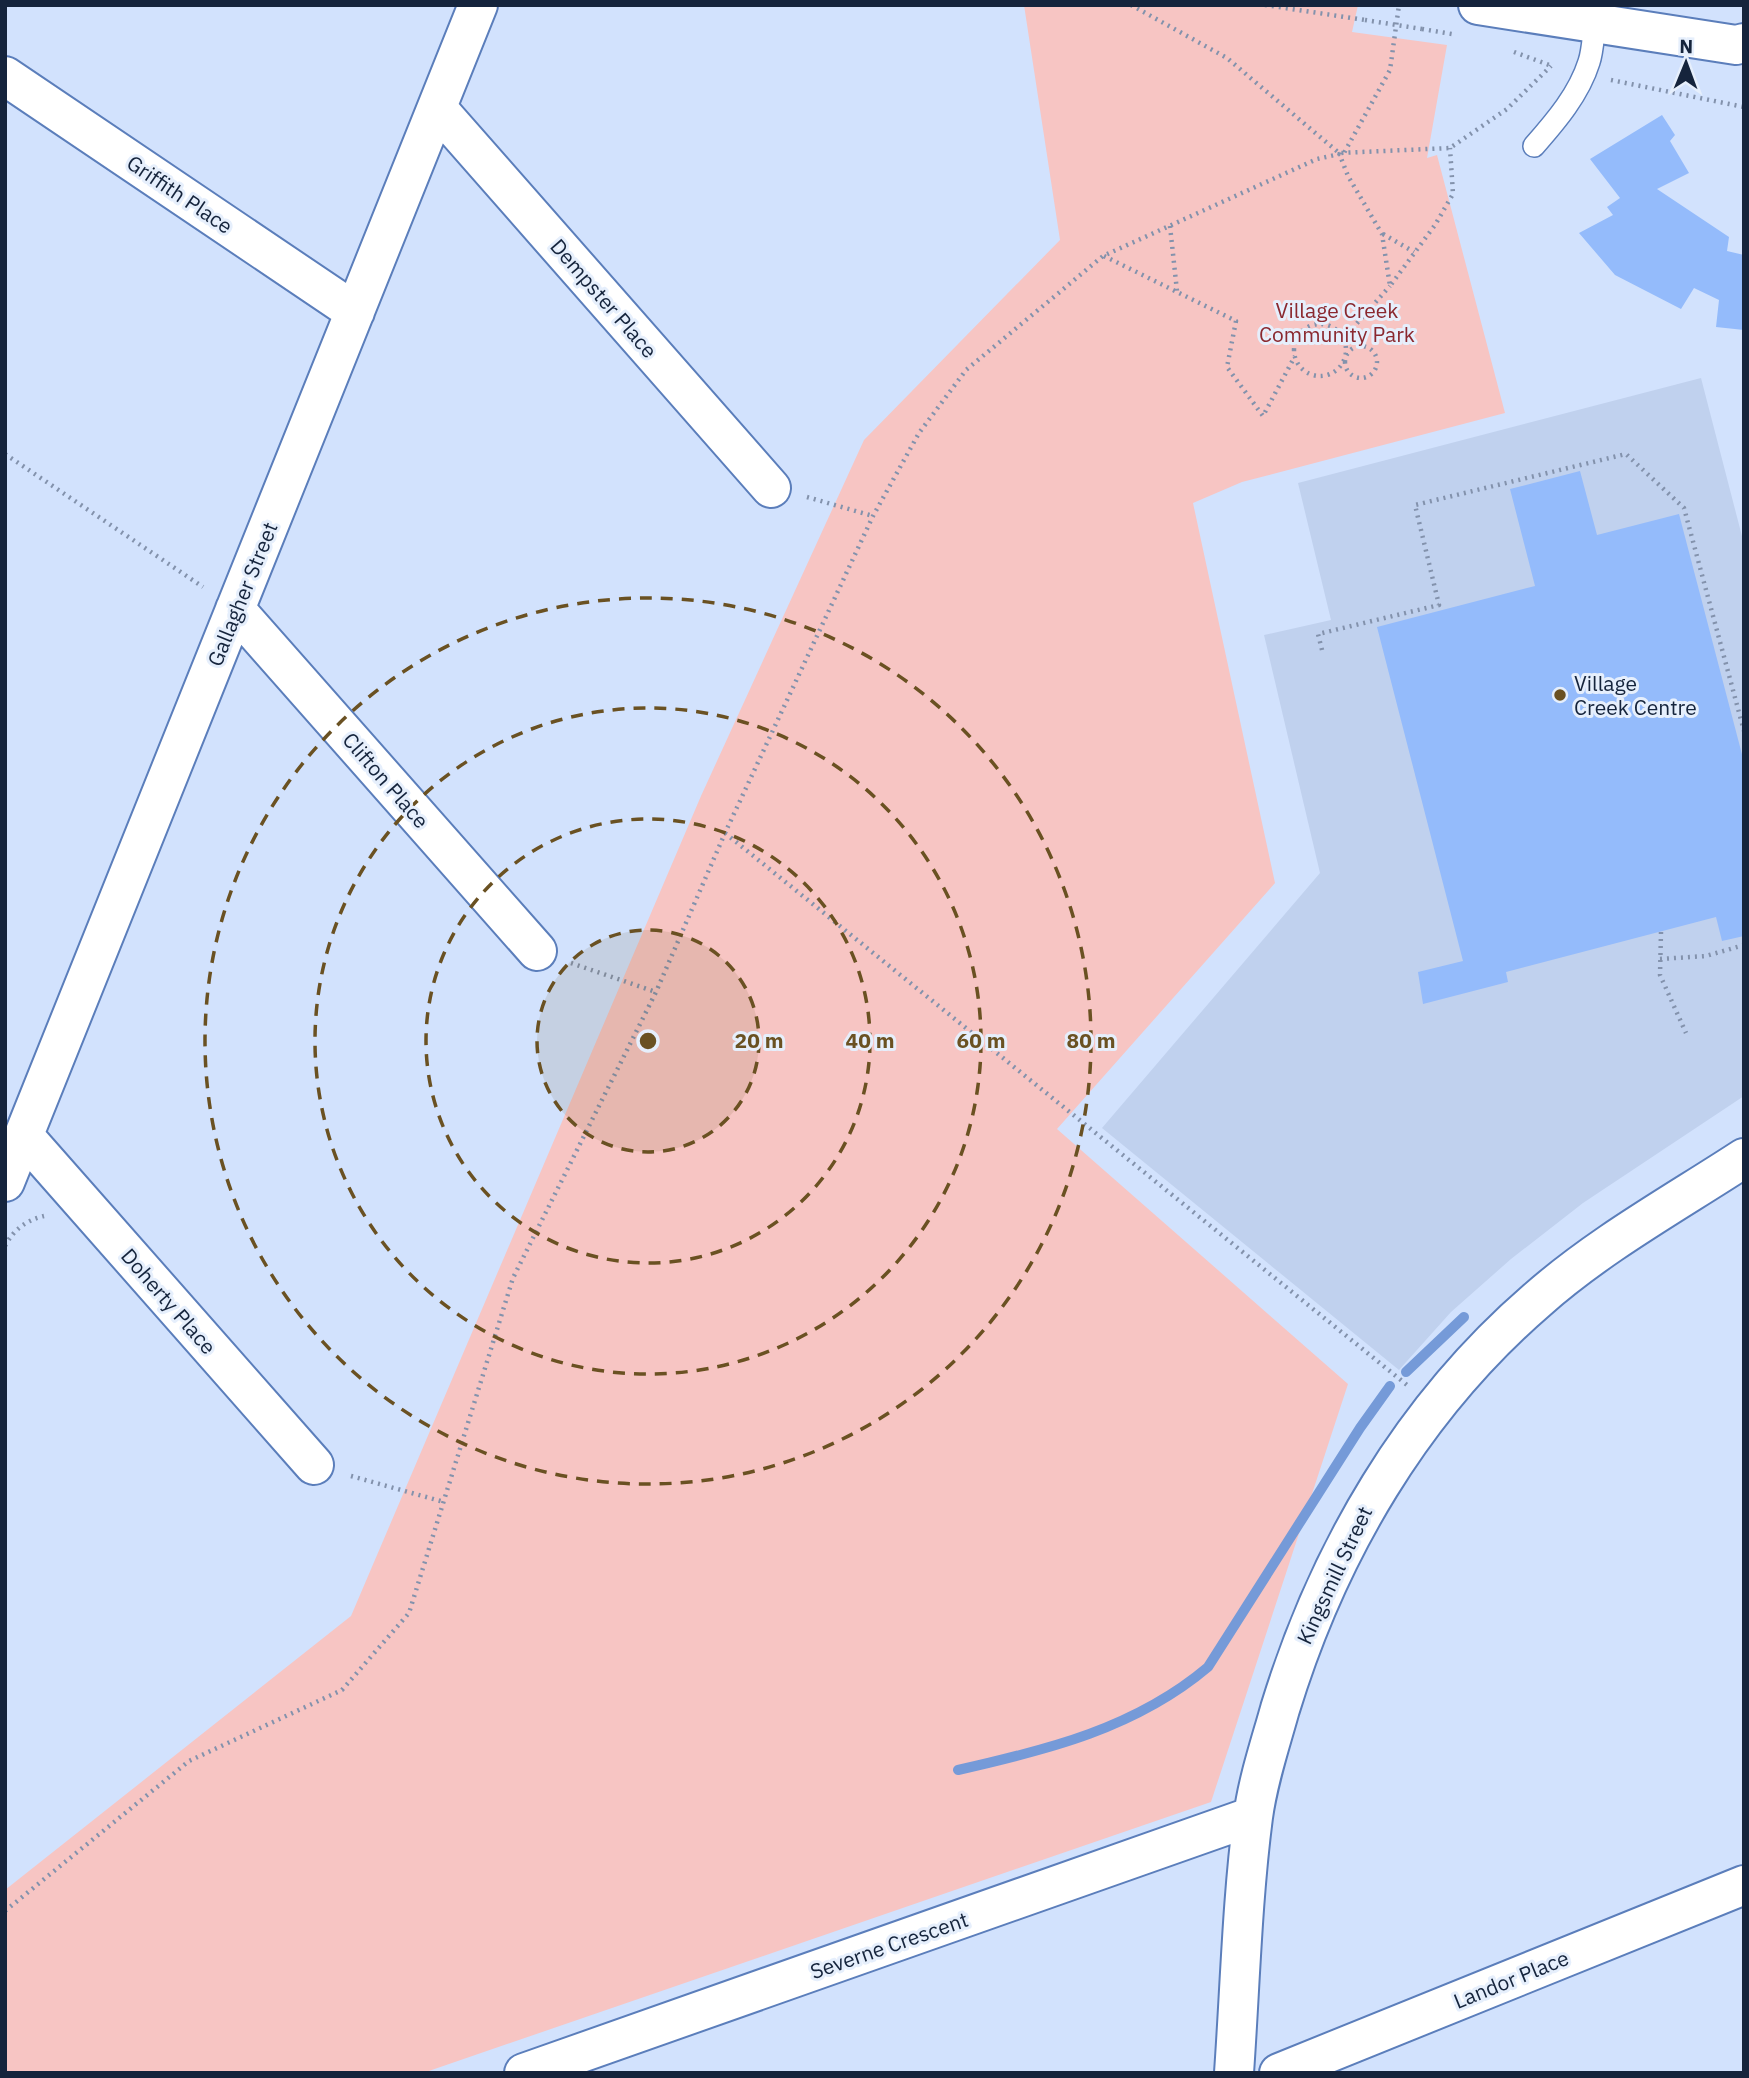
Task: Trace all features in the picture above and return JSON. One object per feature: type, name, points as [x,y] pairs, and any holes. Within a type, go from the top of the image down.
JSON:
[{"type":"street","name":"Gallagher Street","points":[[5,1182],[478,5]]},
{"type":"street","points":[[1478,5],[1741,46]]},
{"type":"street","name":"Griffith Place","points":[[5,76],[355,312]]},
{"type":"street","name":"Dempster Place","points":[[437,107],[771,488]]},
{"type":"street","name":"Clifton Place","points":[[235,609],[537,951]]},
{"type":"street","name":"Doherty Place","points":[[24,1136],[314,1465]]},
{"type":"street","name":"Kingsmill Street","points":[[1234,2073],[1254,1816],[1265,1760],[1298,1652],[1342,1549],[1369,1501],[1434,1407],[1500,1334],[1538,1298],[1578,1267],[1744,1158]]},
{"type":"street","name":"Severne Crescent","points":[[524,2073],[1254,1816]]},
{"type":"street","name":"Landor Place","points":[[1279,2073],[1744,1885]]},
{"type":"lane","points":[[1535,146],[1566,109],[1585,72],[1595,23]]},
{"type":"path","points":[[1131,5],[1227,58],[1339,153],[1348,176],[1382,233],[1390,286]]},
{"type":"path","points":[[1265,5],[1422,29]]},
{"type":"path","points":[[5,1911],[189,1761],[342,1690],[409,1613],[513,1278],[656,992],[725,833],[873,516],[919,433],[967,370],[1103,256],[1317,159],[1344,153],[1372,107],[1390,70],[1399,5]]},
{"type":"path","points":[[1339,153],[1450,148],[1507,109],[1550,66]]},
{"type":"path","points":[[1343,339],[1390,286],[1435,225],[1452,194],[1450,148]]},
{"type":"path","points":[[1170,226],[1177,291]]},
{"type":"path","points":[[1382,233],[1415,253]]},
{"type":"path","points":[[1103,256],[1236,321],[1227,367],[1263,416],[1295,356],[1296,340],[1308,328],[1325,325],[1343,339],[1345,358],[1349,373],[1358,378],[1369,377],[1376,368],[1376,357],[1365,346],[1350,350],[1345,358],[1336,371],[1320,376],[1304,370],[1295,356]]},
{"type":"path","points":[[5,454],[235,609]]},
{"type":"path","points":[[1322,650],[1318,634],[1439,605],[1415,505],[1626,454],[1684,508],[1744,732]]},
{"type":"path","points":[[771,488],[873,516]]},
{"type":"path","points":[[725,833],[1434,1407]]},
{"type":"path","points":[[1661,932],[1660,975],[1667,997],[1686,1033]]},
{"type":"path","points":[[1660,959],[1706,956],[1744,945]]},
{"type":"path","points":[[537,951],[656,992]]},
{"type":"path","points":[[314,1465],[444,1502]]},
{"type":"shaded area","points":[[1701,378],[1744,544],[1744,1096],[1583,1203],[1511,1259],[1451,1312],[1399,1370],[1102,1128],[1320,873],[1264,635],[1331,620],[1298,483]]},
{"type":"green space","name":"Village Creek Community Park","points":[[1024,5],[1358,5],[1352,32],[1447,45],[1427,158],[1437,155],[1505,413],[1242,482],[1193,503],[1275,883],[1057,1129],[1348,1384],[1211,1802],[423,2073],[5,2073],[5,1890],[351,1616],[701,796],[864,440],[1060,240]]},
{"type":"building","points":[[1662,115],[1675,135],[1670,141],[1689,173],[1657,189],[1729,237],[1727,251],[1744,255],[1744,330],[1716,327],[1719,300],[1694,288],[1681,309],[1615,275],[1579,233],[1613,215],[1607,207],[1620,198],[1590,159]]},
{"type":"building","name":"Village Creek Centre","points":[[1580,471],[1597,535],[1679,514],[1744,762],[1744,936],[1722,941],[1716,917],[1506,972],[1508,982],[1423,1004],[1418,972],[1463,961],[1377,627],[1535,586],[1510,489]]},
{"type":"waterway","points":[[1406,1372],[1464,1317]]},
{"type":"waterway","points":[[958,1770],[1057,1745],[1121,1721],[1151,1706],[1208,1667],[1360,1428],[1390,1386]]},
{"type":"place","name":"Village Creek Centre","points":[[1560,695]]}]
